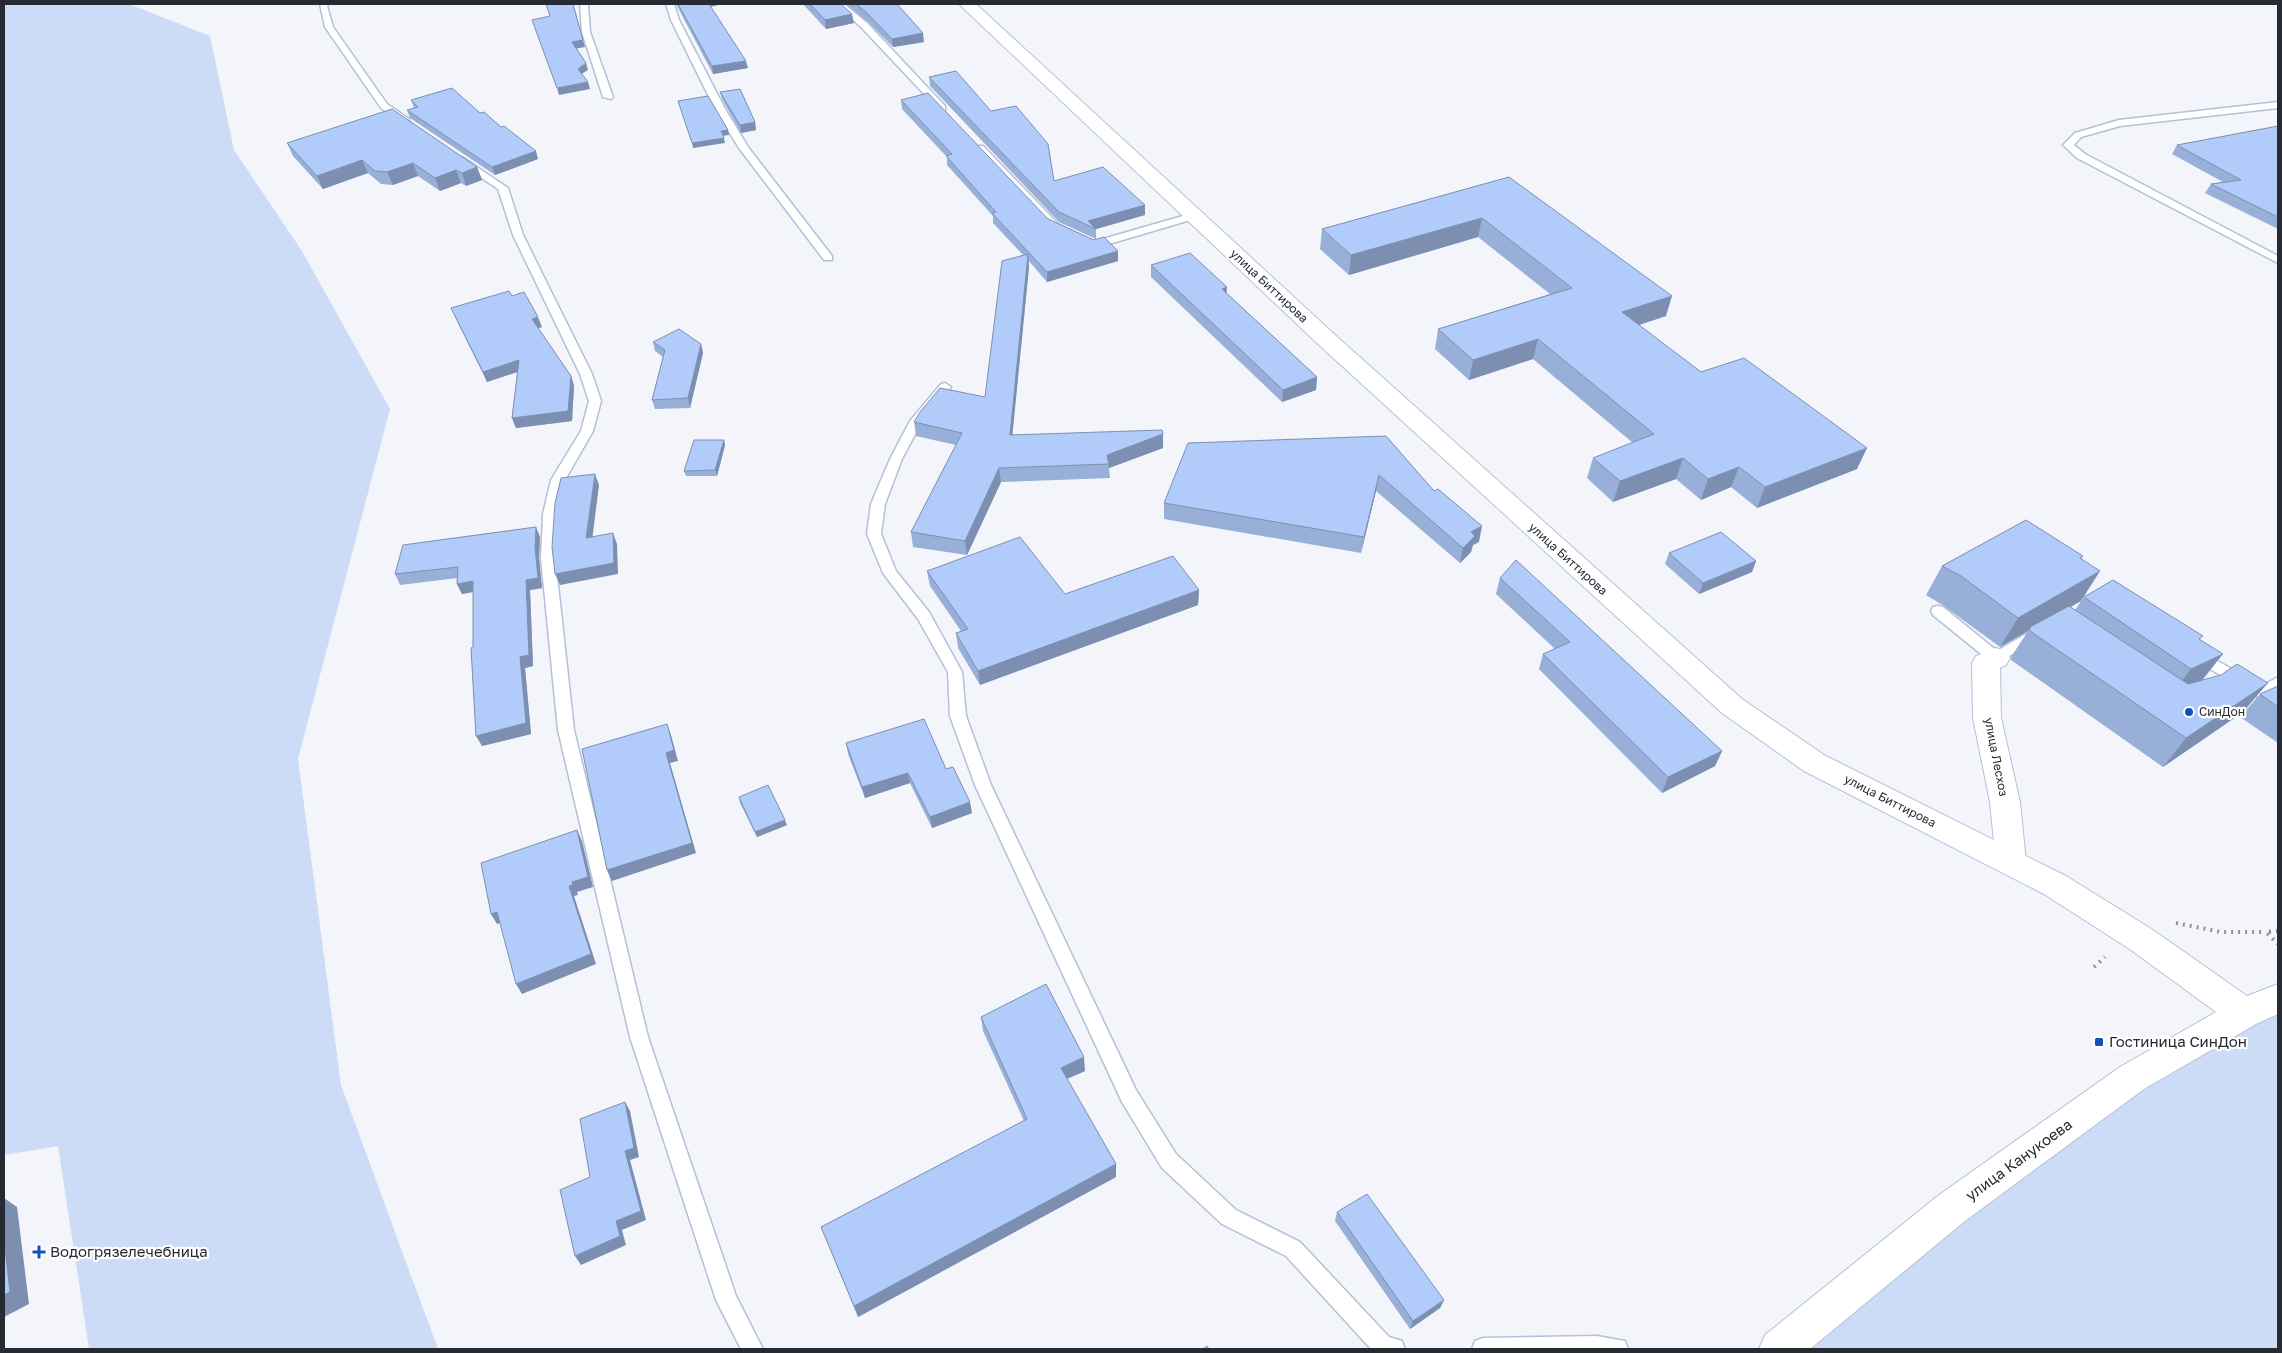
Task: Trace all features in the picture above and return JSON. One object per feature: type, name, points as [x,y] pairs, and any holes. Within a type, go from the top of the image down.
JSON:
[{"type":"street","name":"улица Биттирова","points":[[967,4],[1477,478],[1732,706],[1814,763],[2055,885],[2102,914],[2244,1013]]},
{"type":"street","name":"улица Лесхоз","points":[[1996,658],[1986,663],[1987,718],[2005,802],[2011,862]]},
{"type":"street","name":"улица Канукоева","points":[[1779,1349],[1952,1208],[2132,1078],[2244,1013],[2278,999]]},
{"type":"lane","points":[[325,4],[323,6],[329,27],[384,106],[416,128]]},
{"type":"lane","points":[[584,4],[586,32],[608,97]]},
{"type":"lane","points":[[670,4],[675,20],[720,109],[744,148],[828,258]]},
{"type":"lane","points":[[839,4],[864,25],[950,117]]},
{"type":"lane","points":[[2278,105],[2119,123],[2078,135],[2068,145],[2081,156],[2278,260]]},
{"type":"lane","points":[[2263,108],[2278,115]]},
{"type":"lane","points":[[975,143],[1054,226],[1095,245],[1193,216]]},
{"type":"lane","points":[[448,150],[503,188],[518,235],[586,374],[595,401],[587,431],[558,480],[550,514],[548,558],[566,730],[639,1037],[727,1300],[752,1349]]},
{"type":"lane","points":[[946,388],[914,424],[896,459],[878,504],[874,534],[890,573],[924,616],[955,672],[958,716],[983,785],[1083,1003],[1129,1096],[1169,1160],[1229,1217],[1293,1249],[1383,1346],[1394,1349]]},
{"type":"lane","points":[[1938,611],[1996,658],[2050,626]]},
{"type":"lane","points":[[2187,649],[2262,693],[2278,682]]},
{"type":"lane","points":[[2216,684],[2228,672]]},
{"type":"lane","points":[[1483,1349],[1597,1347],[1617,1349]]},
{"type":"path","points":[[2174,922],[2195,930],[2234,934],[2278,931]]},
{"type":"path","points":[[2266,932],[2278,944]]},
{"type":"path","points":[[2094,967],[2105,957]]},
{"type":"shaded area","points":[[4,4],[129,4],[210,36],[234,150],[302,251],[390,409],[298,759],[341,1085],[438,1349],[89,1349],[58,1146],[4,1155]]},
{"type":"shaded area","points":[[2278,999],[2278,1349],[1779,1349],[1952,1208],[2244,1013]]},
{"type":"building","points":[[546,4],[573,4],[583,40],[572,42],[586,63],[578,69],[588,82],[557,88],[532,20],[550,16]]},
{"type":"building","points":[[678,4],[709,4],[746,61],[712,66]]},
{"type":"building","points":[[810,4],[841,4],[852,14],[825,20]]},
{"type":"building","points":[[856,4],[897,4],[923,33],[892,39]]},
{"type":"building","points":[[956,71],[991,111],[1016,106],[1048,144],[1054,181],[1103,167],[1145,205],[1088,221],[1096,229],[1059,212],[929,77]]},
{"type":"building","points":[[452,88],[480,113],[484,112],[501,127],[504,126],[536,151],[492,167],[407,110],[418,107],[411,100]]},
{"type":"building","points":[[740,89],[755,122],[740,125],[720,92]]},
{"type":"building","points":[[928,93],[1048,219],[1094,240],[1104,237],[1118,251],[1047,272],[992,213],[996,212],[946,156],[952,154],[901,100]]},
{"type":"building","points":[[708,96],[728,130],[721,131],[724,138],[692,143],[678,101]]},
{"type":"building","points":[[392,109],[477,167],[462,173],[456,170],[435,178],[413,163],[387,172],[375,171],[362,160],[317,176],[287,143]]},
{"type":"building","points":[[2278,126],[2278,217],[2211,184],[2241,180],[2177,145]]},
{"type":"building","points":[[1509,177],[1672,296],[1622,312],[1701,372],[1744,358],[1867,448],[1765,487],[1739,467],[1708,479],[1683,458],[1620,481],[1593,458],[1654,434],[1538,339],[1473,360],[1438,329],[1572,288],[1482,218],[1351,255],[1322,229]]},
{"type":"building","points":[[1190,253],[1227,287],[1222,289],[1317,377],[1283,390],[1151,265]]},
{"type":"building","points":[[1028,254],[1010,435],[1162,430],[1163,434],[1107,455],[1109,464],[999,468],[965,541],[911,532],[962,433],[914,422],[940,388],[985,397],[1002,261]]},
{"type":"building","points":[[509,291],[512,296],[524,292],[538,317],[532,319],[571,376],[568,411],[512,418],[519,360],[483,372],[451,308]]},
{"type":"building","points":[[679,329],[701,344],[688,398],[652,400],[665,350],[653,342]]},
{"type":"building","points":[[1386,436],[1434,491],[1438,489],[1482,526],[1471,532],[1475,536],[1463,548],[1379,475],[1364,537],[1164,503],[1188,443]]},
{"type":"building","points":[[694,440],[724,440],[715,470],[684,471]]},
{"type":"building","points":[[595,474],[586,538],[613,533],[614,563],[555,574],[552,547],[555,503],[561,478]]},
{"type":"building","points":[[2026,520],[2083,556],[2080,558],[2100,571],[2018,618],[1961,576],[1942,566]]},
{"type":"building","points":[[536,527],[535,547],[538,578],[526,580],[529,655],[520,657],[526,723],[476,736],[471,648],[473,647],[473,581],[457,584],[458,567],[395,574],[403,545]]},
{"type":"building","points":[[1721,532],[1756,561],[1703,583],[1669,553]]},
{"type":"building","points":[[1020,537],[1065,594],[1173,556],[1199,590],[978,671],[956,633],[968,629],[927,571]]},
{"type":"building","points":[[1516,560],[1722,751],[1668,777],[1543,654],[1570,642],[1500,578]]},
{"type":"building","points":[[2113,580],[2203,636],[2199,639],[2223,654],[2191,669],[2084,597]]},
{"type":"building","points":[[2069,606],[2188,684],[2221,675],[2237,664],[2268,683],[2186,738],[2030,631],[2030,627]]},
{"type":"building","points":[[2278,686],[2278,707],[2260,694]]},
{"type":"building","points":[[924,719],[946,769],[953,767],[970,802],[930,817],[908,773],[862,787],[846,743]]},
{"type":"building","points":[[667,724],[674,750],[666,753],[692,843],[607,870],[582,749]]},
{"type":"building","points":[[768,785],[785,820],[755,832],[739,797]]},
{"type":"building","points":[[577,830],[588,877],[572,882],[573,885],[569,886],[591,954],[516,984],[497,912],[491,914],[481,863]]},
{"type":"building","points":[[1046,984],[1084,1057],[1061,1068],[1116,1164],[854,1306],[821,1227],[1027,1119],[981,1017]]},
{"type":"building","points":[[625,1102],[634,1148],[625,1151],[641,1211],[616,1221],[620,1236],[575,1256],[560,1190],[590,1177],[580,1119]]},
{"type":"building","points":[[1367,1194],[1444,1300],[1413,1321],[1337,1212]]},
{"type":"building","points":[[4,1240],[10,1292],[4,1295]]},
{"type":"place","name":"СинДон","points":[[2189,712]]},
{"type":"place","name":"Гостиница СинДон","points":[[2099,1042]]},
{"type":"place","name":"Водогрязелечебница","points":[[39,1252]]}]
